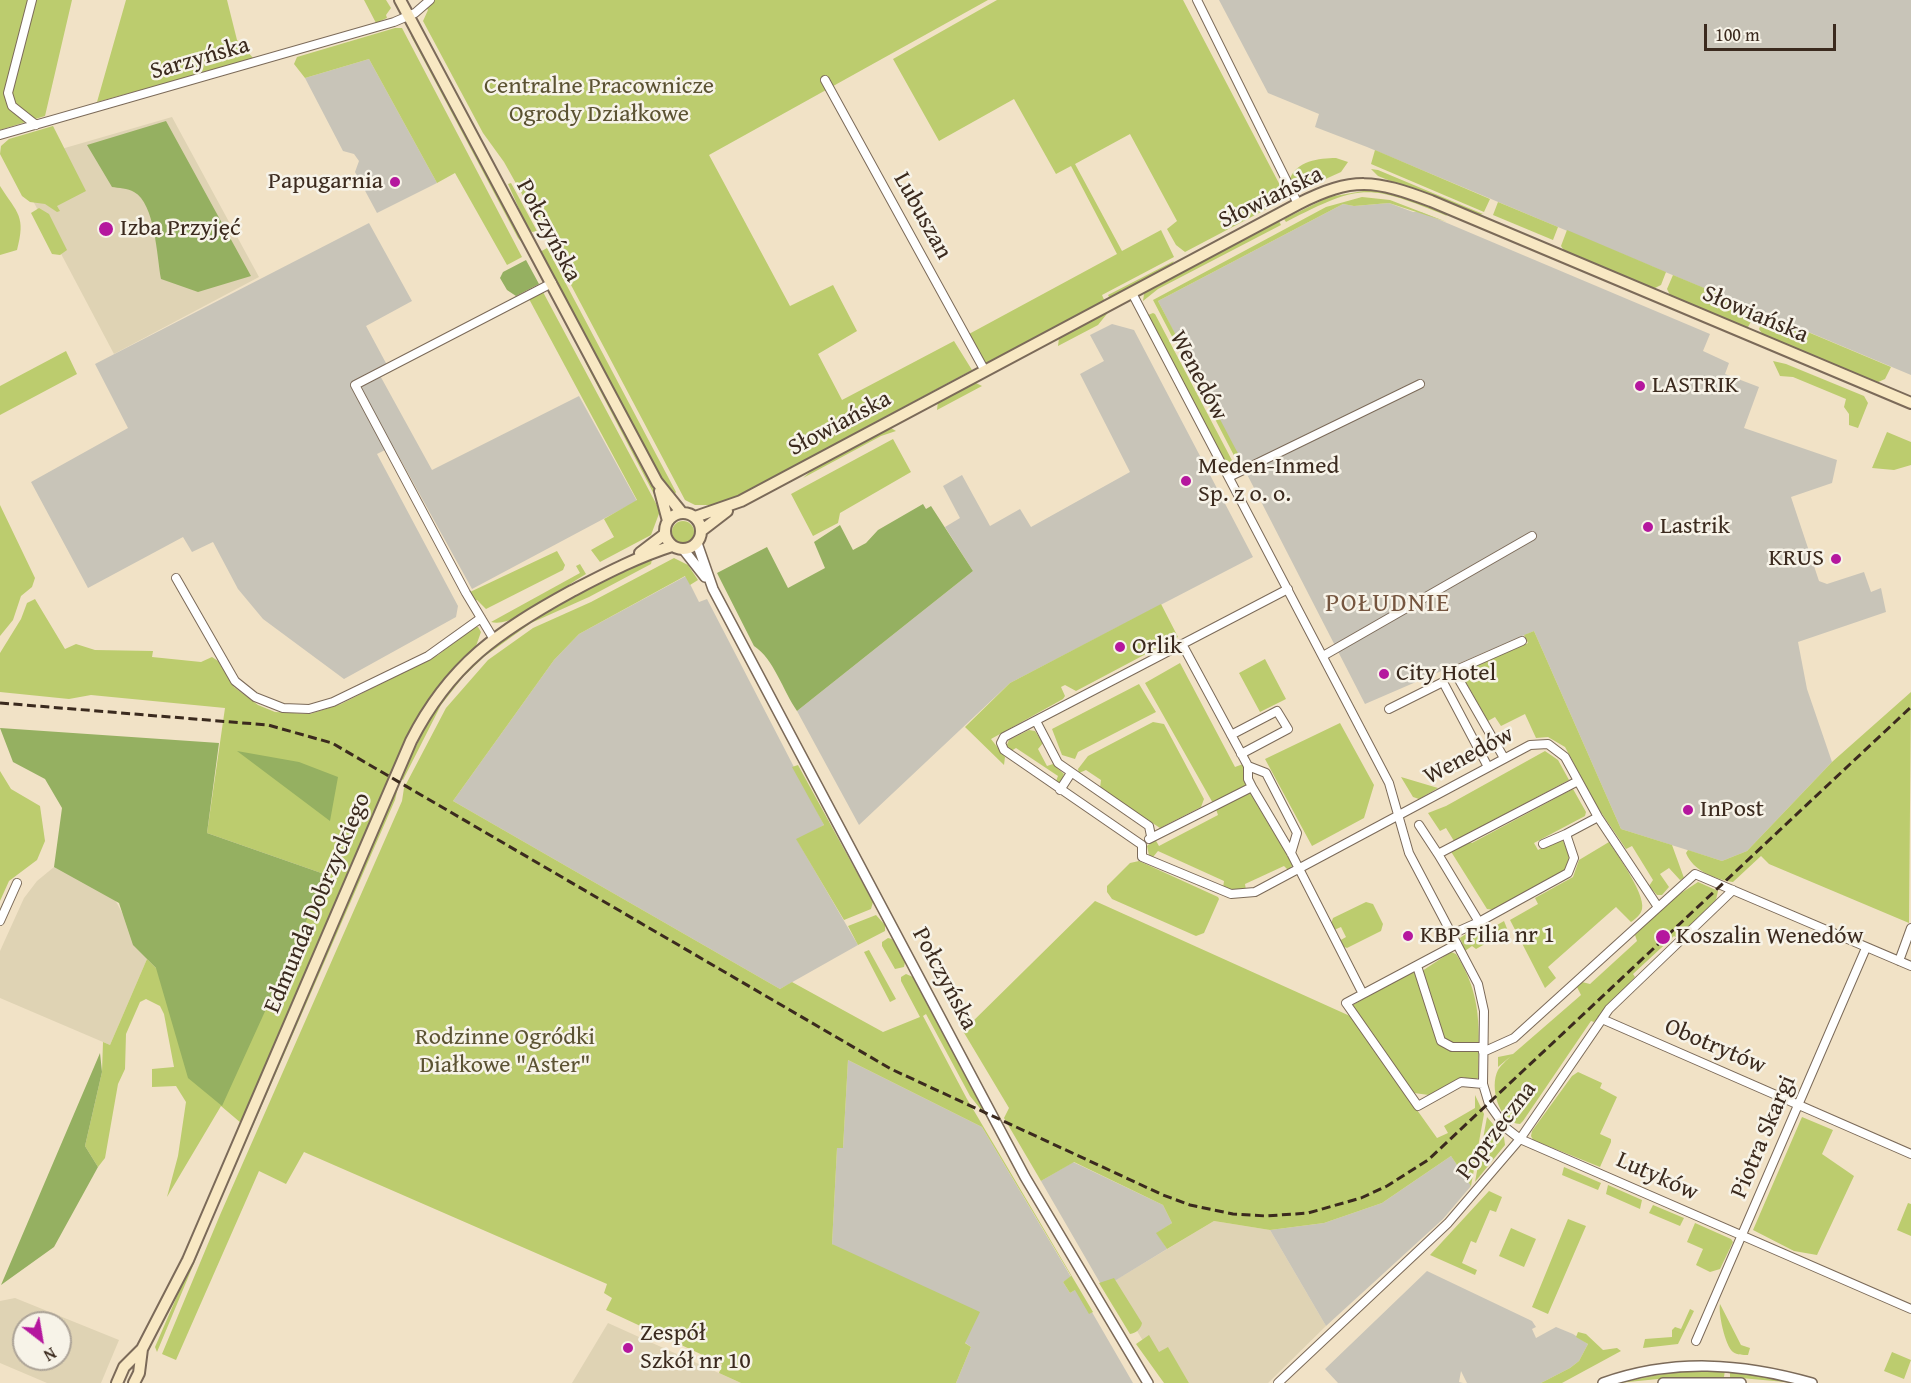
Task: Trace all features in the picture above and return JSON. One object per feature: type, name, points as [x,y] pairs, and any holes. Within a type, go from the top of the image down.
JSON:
[{"type":"main road","name":"Połczyńska","points":[[400,0],[657,482],[682,513]]},
{"type":"main road","name":"Słowiańska","points":[[701,531],[741,501],[1298,204],[1343,186],[1375,183],[1390,186],[1911,403]]},
{"type":"main road","name":"Połczyńska","points":[[657,482],[668,521]]},
{"type":"main road","name":"Słowiańska","points":[[694,517],[741,501]]},
{"type":"main road","points":[[682,513],[694,517],[701,531],[697,543],[678,548],[665,534],[668,521],[682,513]]},
{"type":"main road","name":"Edmunda Dobrzyckiego","points":[[117,1383],[124,1366],[142,1349],[188,1260],[411,741],[445,686],[493,638],[515,622],[633,559],[665,534]]},
{"type":"main road","name":"Edmunda Dobrzyckiego","points":[[633,559],[678,548]]},
{"type":"main road","name":"Edmunda Dobrzyckiego","points":[[135,1383],[139,1373],[142,1349]]},
{"type":"street","points":[[32,0],[8,93],[12,106],[36,125]]},
{"type":"street","points":[[409,16],[430,0]]},
{"type":"street","points":[[1197,0],[1298,204]]},
{"type":"street","name":"Sarzyńska","points":[[0,135],[267,60],[409,16]]},
{"type":"street","name":"Lubuszan","points":[[825,80],[985,371]]},
{"type":"street","points":[[493,638],[356,385],[552,284]]},
{"type":"street","name":"Wenedów","points":[[1132,293],[1389,783],[1409,853],[1452,934],[1482,998],[1483,1084],[1489,1104],[1497,1118],[1520,1139]]},
{"type":"street","points":[[1229,477],[1420,384]]},
{"type":"street","points":[[1323,656],[1532,536]]},
{"type":"street","name":"Połczyńska","points":[[697,543],[713,589],[1025,1177],[1148,1383]]},
{"type":"street","name":"Połczyńska","points":[[678,548],[713,589]]},
{"type":"street","points":[[176,578],[236,681],[255,697],[283,708],[309,709],[333,702],[428,656],[481,618]]},
{"type":"street","name":"Wenedów","points":[[1288,589],[1004,737],[1001,743],[1004,750],[1142,845],[1142,857],[1231,894],[1255,892],[1399,817],[1504,758],[1530,745],[1548,744],[1565,757],[1598,817],[1658,907]]},
{"type":"street","points":[[1504,758],[1454,671],[1522,641]]},
{"type":"street","points":[[1182,644],[1248,766],[1248,779],[1252,787],[1291,853],[1363,994]]},
{"type":"street","points":[[1389,710],[1443,682],[1488,767]]},
{"type":"street","points":[[1231,735],[1278,711],[1288,729],[1241,754]]},
{"type":"street","points":[[1036,721],[1058,764],[1149,826],[1151,836]]},
{"type":"street","points":[[1248,766],[1266,773],[1297,833],[1291,853]]},
{"type":"street","points":[[1060,790],[1071,773]]},
{"type":"street","points":[[1438,854],[1578,781]]},
{"type":"street","points":[[1142,845],[1151,836],[1252,787]]},
{"type":"street","points":[[1543,844],[1598,817]]},
{"type":"street","points":[[1419,825],[1479,922]]},
{"type":"street","points":[[1452,934],[1479,922],[1568,873],[1574,858],[1566,834]]},
{"type":"street","points":[[1418,966],[1441,1041],[1452,1047],[1483,1049],[1514,1038],[1695,873],[1911,966]]},
{"type":"street","points":[[0,921],[17,883]]},
{"type":"street","name":"Poprzeczna","points":[[1278,1383],[1448,1223],[1520,1139],[1602,1019],[1733,890]]},
{"type":"street","points":[[1899,961],[1911,928]]},
{"type":"street","points":[[1457,944],[1346,1004],[1418,1106],[1461,1082],[1483,1084]]},
{"type":"street","name":"Piotra Skargi","points":[[1696,1341],[1866,948]]},
{"type":"street","name":"Obotrytów","points":[[1602,1019],[1911,1154]]},
{"type":"street","name":"Lutyków","points":[[1520,1139],[1911,1308]]},
{"type":"street","points":[[1603,1383],[1655,1369],[1713,1365],[1756,1369],[1812,1383]]},
{"type":"street","points":[[1663,1383],[1741,1383]]},
{"type":"shaded area","points":[[1219,0],[1911,0],[1911,375],[1315,127],[1319,114],[1268,93]]},
{"type":"shaded area","points":[[369,59],[437,183],[377,213],[355,172],[359,161],[354,154],[343,151],[305,78]]},
{"type":"shaded area","points":[[172,117],[259,277],[114,354],[13,163]]},
{"type":"shaded area","points":[[1389,203],[1413,212],[1421,212],[1710,334],[1703,351],[1729,363],[1725,374],[1759,387],[1744,428],[1837,460],[1832,483],[1791,497],[1819,581],[1827,584],[1864,572],[1871,592],[1881,588],[1886,612],[1798,642],[1807,689],[1832,762],[1747,851],[1722,861],[1621,829],[1534,631],[1365,704],[1158,301],[1343,204],[1354,206]]},
{"type":"shaded area","points":[[369,223],[412,301],[366,326],[387,365],[377,370],[432,470],[579,396],[637,501],[472,589],[393,446],[377,454],[458,606],[456,617],[344,679],[263,619],[238,589],[213,542],[192,552],[183,537],[88,588],[31,482],[128,428],[95,364]]},
{"type":"shaded area","points":[[1112,324],[1134,330],[1253,557],[1010,683],[859,825],[797,711],[973,571],[945,527],[960,518],[943,486],[962,475],[990,526],[1020,509],[1031,527],[1130,472],[1080,374],[1104,361],[1090,335]]},
{"type":"shaded area","points":[[686,576],[699,602],[707,599],[824,825],[797,840],[858,945],[780,989],[453,801],[554,660],[579,634]]},
{"type":"shaded area","points":[[75,856],[113,896],[147,959],[110,1045],[0,998],[0,951],[24,898],[37,881],[54,867]]},
{"type":"shaded area","points":[[848,1060],[982,1127],[1071,1277],[1063,1282],[1070,1293],[1078,1288],[1133,1383],[956,1383],[971,1347],[832,1244],[837,1148],[843,1148]]},
{"type":"shaded area","points":[[1451,1156],[1471,1186],[1443,1219],[1326,1326],[1270,1230],[1324,1223],[1382,1203]]},
{"type":"shaded area","points":[[1073,1162],[1163,1205],[1172,1223],[1157,1233],[1167,1249],[1103,1288],[1041,1181]]},
{"type":"shaded area","points":[[1214,1221],[1270,1230],[1326,1326],[1268,1383],[1189,1383],[1170,1352],[1155,1361],[1109,1284]]},
{"type":"shaded area","points":[[1427,1271],[1532,1321],[1536,1327],[1532,1329],[1536,1338],[1556,1327],[1588,1344],[1579,1361],[1541,1383],[1467,1383],[1461,1371],[1459,1382],[1463,1383],[1338,1383],[1325,1369]]},
{"type":"shaded area","points":[[15,1298],[47,1311],[12,1311],[12,1368],[0,1363],[0,1301]]},
{"type":"shaded area","points":[[72,1321],[119,1340],[101,1383],[47,1383],[19,1371],[72,1371]]},
{"type":"shaded area","name":"Zespół Szkół nr 10","points":[[608,1323],[741,1383],[572,1383]]},
{"type":"green space","points":[[0,0],[72,0],[45,116],[0,130]]},
{"type":"green space","points":[[126,0],[227,0],[237,40],[254,59],[97,102]]},
{"type":"green space","points":[[364,0],[386,0],[391,8],[386,15],[387,18],[376,23]]},
{"type":"green space","name":"Centralne Pracownicze Ogrody Działkowe","points":[[435,0],[988,0],[709,155],[790,306],[833,285],[857,331],[818,354],[842,400],[954,341],[972,370],[718,507],[713,509],[711,505],[695,505],[685,500],[545,236],[553,231],[549,224],[541,228],[504,162],[483,133],[423,21],[428,10],[426,7]]},
{"type":"green space","points":[[997,0],[1183,0],[1283,191],[1278,203],[1185,252],[1176,245],[1167,229],[1177,221],[1130,134],[1075,164],[1122,251],[1161,230],[1174,257],[1102,295],[1105,302],[985,364],[969,334],[1117,254],[1071,166],[1056,174],[1014,99],[939,141],[893,59]]},
{"type":"green space","points":[[395,28],[402,28],[522,257],[507,265],[455,173],[437,183],[369,59],[305,78],[294,64],[297,57]]},
{"type":"green space","points":[[413,32],[530,252],[518,238],[411,36]]},
{"type":"green space","points":[[166,121],[251,276],[198,292],[161,279],[154,231],[147,207],[134,192],[112,187],[87,145]]},
{"type":"green space","points":[[53,126],[86,191],[57,206],[60,211],[57,212],[45,204],[30,202],[22,196],[0,154],[1,146],[9,139]]},
{"type":"green space","points":[[1375,150],[1490,199],[1484,212],[1371,164]]},
{"type":"green space","points":[[1336,158],[1348,162],[1341,172],[1310,186],[1293,184],[1290,179],[1297,168],[1303,164]]},
{"type":"green space","points":[[1371,169],[1483,214],[1476,215],[1378,176]]},
{"type":"green space","points":[[511,183],[537,231],[532,232],[528,229],[508,184]]},
{"type":"green space","points":[[0,186],[19,216],[21,230],[17,250],[0,255]]},
{"type":"green space","points":[[1369,190],[1400,195],[1444,212],[1447,216],[1399,198],[1365,192],[1332,200],[1286,222],[1284,219],[1329,197]]},
{"type":"green space","points":[[1362,197],[1390,200],[1447,222],[1389,203],[1354,206],[1343,204],[1158,301],[1244,465],[1240,467],[1153,300],[1326,207]]},
{"type":"green space","points":[[1498,202],[1558,227],[1553,240],[1493,215]]},
{"type":"green space","points":[[39,208],[49,214],[67,250],[60,255],[52,254],[31,213]]},
{"type":"green space","points":[[1279,221],[1281,225],[1158,289],[1143,301],[1144,294],[1151,288]]},
{"type":"green space","points":[[1567,230],[1666,272],[1661,285],[1653,289],[1565,252],[1561,246]]},
{"type":"green space","points":[[547,248],[676,492],[672,496],[664,485],[540,252]]},
{"type":"green space","points":[[526,260],[539,284],[516,296],[507,290],[500,278],[503,272]]},
{"type":"green space","points":[[1174,261],[1168,269],[1110,299],[1108,295]]},
{"type":"green space","points":[[1673,275],[1757,310],[1747,329],[1671,297],[1667,289]]},
{"type":"green space","points":[[543,292],[660,511],[651,535],[600,562],[591,550],[614,537],[604,519],[637,500],[529,299]]},
{"type":"green space","points":[[1110,310],[1098,325],[1058,346],[1059,338]]},
{"type":"green space","points":[[1153,313],[1236,468],[1225,461],[1148,315]]},
{"type":"green space","points":[[1765,314],[1891,367],[1885,379],[1876,383],[1763,335],[1759,329]]},
{"type":"green space","points":[[66,351],[77,374],[0,415],[0,386]]},
{"type":"green space","points":[[584,360],[594,374],[660,500],[659,504]]},
{"type":"green space","points":[[1773,361],[1786,364],[1864,396],[1868,403],[1858,428],[1849,425],[1849,414],[1844,407],[1846,399],[1793,377],[1780,376]]},
{"type":"green space","points":[[974,382],[982,386],[937,410],[938,401]]},
{"type":"green space","points":[[889,427],[896,431],[881,436],[803,478],[818,465]]},
{"type":"green space","points":[[1887,432],[1911,442],[1911,465],[1894,470],[1872,468]]},
{"type":"green space","points":[[893,439],[911,472],[840,513],[838,523],[813,536],[791,494]]},
{"type":"green space","points":[[923,504],[926,509],[931,506],[973,571],[797,711],[773,667],[754,646],[717,573],[767,547],[788,588],[825,568],[814,542],[840,525],[853,550],[866,543],[878,530]]},
{"type":"green space","points":[[0,505],[35,578],[32,587],[21,596],[13,620],[0,636]]},
{"type":"green space","points":[[679,521],[687,521],[694,528],[694,536],[687,543],[679,543],[672,536],[672,528]]},
{"type":"green space","points":[[557,551],[565,565],[563,570],[486,609],[477,600],[475,601],[470,592]]},
{"type":"green space","points":[[653,555],[651,564],[589,597],[531,623],[485,656],[463,677],[441,705],[403,780],[400,778],[438,703],[468,667],[523,624]]},
{"type":"green space","name":"Rodzinne Ogródki Diałkowe \"Aster\"","points":[[674,558],[688,565],[698,580],[690,585],[685,576],[579,634],[554,660],[453,801],[780,989],[792,982],[883,1032],[920,1017],[901,981],[901,977],[906,974],[913,977],[987,1117],[970,1096],[926,1014],[923,1016],[967,1099],[1093,1312],[1089,1314],[1075,1290],[1070,1293],[1063,1282],[1071,1276],[982,1127],[848,1060],[843,1148],[837,1148],[832,1244],[980,1312],[965,1343],[971,1347],[956,1383],[741,1383],[719,1373],[722,1364],[606,1310],[612,1298],[604,1293],[607,1284],[304,1152],[286,1184],[259,1171],[176,1360],[162,1354],[220,1215],[402,801],[404,788],[446,708],[488,660],[533,628],[591,602]]},
{"type":"green space","points":[[580,564],[586,574],[539,605],[513,619],[491,622],[580,573],[576,566]]},
{"type":"green space","points":[[35,599],[65,649],[76,644],[95,650],[153,651],[152,657],[201,662],[212,657],[218,661],[234,687],[258,705],[275,712],[310,714],[341,704],[438,655],[474,627],[478,627],[481,632],[476,646],[434,693],[407,739],[241,1123],[221,1106],[167,1197],[178,1156],[186,1102],[176,1086],[152,1087],[152,1069],[174,1067],[164,1014],[160,1006],[146,999],[140,1002],[126,1034],[125,1069],[118,1084],[105,1158],[98,1167],[85,1146],[102,1072],[103,1042],[110,1045],[147,959],[156,968],[327,875],[207,833],[225,708],[91,695],[69,699],[0,692],[0,653],[21,619],[27,603]]},
{"type":"green space","points":[[1161,604],[1178,637],[1076,691],[1065,685],[1061,687],[1065,696],[1063,699],[991,739],[1005,757],[1004,765],[965,727],[1010,683]]},
{"type":"green space","points":[[1534,631],[1621,829],[1672,845],[1684,878],[1680,880],[1669,868],[1660,874],[1669,887],[1662,895],[1657,895],[1649,886],[1653,880],[1632,846],[1626,849],[1598,808],[1565,747],[1548,737],[1536,738],[1525,714],[1501,726],[1495,717],[1488,721],[1464,679],[1465,671],[1528,643],[1524,635]]},
{"type":"green space","points":[[1265,659],[1286,699],[1260,712],[1239,673]]},
{"type":"green space","points":[[1180,663],[1235,767],[1243,764],[1248,787],[1214,805],[1145,683]]},
{"type":"green space","points":[[1139,684],[1156,712],[1078,752],[1075,759],[1062,755],[1052,729]]},
{"type":"green space","points":[[1911,692],[1909,923],[1769,864],[1761,856],[1733,882],[1705,873],[1689,859],[1686,853],[1688,850],[1722,861],[1747,851],[1832,762]]},
{"type":"green space","points":[[1153,722],[1164,724],[1204,799],[1201,807],[1160,828],[1100,788],[1101,780],[1086,770],[1079,773],[1078,769],[1088,756]]},
{"type":"green space","points":[[1340,723],[1374,785],[1364,818],[1312,846],[1265,759]]},
{"type":"green space","points":[[0,728],[219,743],[207,833],[327,875],[222,1106],[188,1078],[156,968],[133,945],[119,903],[54,867],[62,808],[45,779],[13,762]]},
{"type":"green space","points":[[1029,730],[1035,731],[1043,743],[1038,749],[1047,766],[1053,764],[1064,774],[1060,784],[1056,781],[1058,776],[1016,748],[1011,751],[1006,747],[1009,740]]},
{"type":"green space","points":[[237,751],[299,762],[338,777],[330,821]]},
{"type":"green space","points":[[1545,751],[1558,760],[1569,780],[1454,841],[1446,828],[1440,831],[1428,813],[1446,806]]},
{"type":"green space","points":[[798,765],[873,902],[871,909],[844,920],[796,839],[824,825],[792,767]]},
{"type":"green space","points":[[0,771],[11,789],[40,806],[45,841],[37,860],[9,881],[0,901]]},
{"type":"green space","points":[[1401,777],[1438,788],[1419,799],[1413,797]]},
{"type":"green space","points":[[399,783],[395,800],[157,1352],[155,1347]]},
{"type":"green space","points":[[1573,789],[1586,812],[1585,816],[1534,843],[1538,850],[1559,839],[1563,841],[1569,855],[1568,868],[1496,910],[1487,909],[1450,850],[1466,841],[1472,843]]},
{"type":"green space","points":[[1249,791],[1293,865],[1288,870],[1284,866],[1245,884],[1246,890],[1233,891],[1223,888],[1224,881],[1158,851],[1153,857],[1149,855],[1147,846],[1155,839],[1159,846],[1218,815],[1216,809]]},
{"type":"green space","points":[[1609,842],[1636,887],[1642,906],[1641,912],[1631,922],[1616,907],[1548,967],[1556,978],[1545,988],[1510,920],[1538,904],[1535,898],[1573,877],[1579,860]]},
{"type":"green space","points":[[1139,861],[1218,897],[1204,933],[1196,936],[1112,899],[1107,892],[1107,886],[1130,863]]},
{"type":"green space","points":[[1698,882],[1718,891],[1716,900],[1677,938],[1674,936],[1633,974],[1635,977],[1594,1022],[1591,1021],[1523,1121],[1520,1124],[1506,1118],[1495,1094],[1495,1085],[1498,1070],[1511,1056],[1498,1067],[1498,1057],[1513,1054],[1581,995],[1577,987],[1582,982],[1590,984],[1637,941],[1635,935],[1672,899]]},
{"type":"green space","points":[[1095,901],[1350,1016],[1437,1138],[1448,1133],[1444,1126],[1475,1108],[1475,1095],[1484,1114],[1471,1186],[1451,1156],[1382,1203],[1324,1223],[1270,1230],[1214,1221],[1167,1249],[1156,1233],[1172,1223],[1163,1205],[1074,1162],[1041,1181],[1004,1118],[1009,1108],[963,1031]]},
{"type":"green space","points":[[1366,902],[1373,904],[1383,924],[1381,931],[1347,948],[1342,946],[1339,941],[1346,937],[1341,927],[1334,930],[1331,924],[1333,918]]},
{"type":"green space","points":[[876,915],[885,925],[885,931],[858,945],[848,926]]},
{"type":"green space","points":[[1504,921],[1508,931],[1476,949],[1472,946],[1465,951],[1460,938],[1473,929],[1478,936]]},
{"type":"green space","points":[[888,938],[892,939],[905,962],[904,967],[895,969],[882,946],[882,942]]},
{"type":"green space","points":[[869,950],[896,999],[890,1002],[864,952]]},
{"type":"green space","points":[[1451,952],[1456,954],[1465,969],[1475,999],[1479,1029],[1478,1078],[1472,1081],[1463,1077],[1429,1095],[1414,1093],[1351,1006],[1412,972],[1422,971]]},
{"type":"green space","points":[[100,1053],[102,1072],[85,1146],[98,1167],[54,1247],[1,1285]]},
{"type":"green space","points":[[1578,1072],[1602,1083],[1600,1088],[1617,1097],[1600,1134],[1611,1139],[1611,1142],[1600,1167],[1533,1140],[1531,1136],[1532,1131],[1572,1076]]},
{"type":"green space","points":[[1487,1117],[1504,1137],[1505,1145],[1475,1182]]},
{"type":"green space","points":[[1802,1117],[1833,1130],[1822,1154],[1854,1176],[1817,1255],[1794,1251],[1753,1230]]},
{"type":"green space","points":[[1564,1167],[1601,1183],[1598,1190],[1562,1175]]},
{"type":"green space","points":[[1608,1185],[1642,1200],[1640,1209],[1606,1194]]},
{"type":"green space","points":[[1489,1191],[1502,1197],[1496,1212],[1490,1210],[1476,1243],[1471,1241],[1462,1263],[1477,1270],[1475,1275],[1430,1255]]},
{"type":"green space","points":[[1908,1203],[1911,1204],[1911,1236],[1897,1230]]},
{"type":"green space","points":[[1653,1205],[1684,1218],[1680,1226],[1649,1213]]},
{"type":"green space","points":[[1568,1219],[1586,1226],[1548,1314],[1532,1307]]},
{"type":"green space","points":[[1695,1223],[1733,1242],[1720,1269],[1710,1272],[1696,1265],[1703,1249],[1687,1242]]},
{"type":"green space","points":[[1511,1228],[1536,1239],[1524,1267],[1499,1256]]},
{"type":"green space","points":[[1114,1278],[1142,1323],[1136,1332],[1130,1334],[1099,1283]]},
{"type":"green space","points":[[1720,1304],[1741,1345],[1750,1348],[1748,1355],[1736,1354],[1730,1349],[1723,1329]]},
{"type":"green space","points":[[1690,1309],[1694,1311],[1678,1344],[1643,1348],[1645,1339],[1672,1337],[1672,1330],[1675,1327],[1681,1329]]},
{"type":"green space","points":[[1578,1332],[1586,1334],[1603,1350],[1617,1348],[1621,1351],[1562,1383],[1541,1383],[1579,1361],[1588,1344],[1576,1337]]},
{"type":"green space","points":[[1149,1335],[1159,1352],[1168,1347],[1189,1383],[1164,1383],[1136,1344]]},
{"type":"green space","points":[[1892,1352],[1911,1360],[1904,1379],[1884,1371]]},
{"type":"green space","points":[[1725,1370],[1724,1377],[1668,1378],[1618,1383],[1678,1371]]},
{"type":"green space","points":[[1730,1371],[1796,1383],[1730,1377]]},
{"type":"railway","points":[[0,703],[268,725],[332,743],[891,1069],[1163,1195],[1190,1205],[1233,1214],[1266,1216],[1308,1213],[1361,1198],[1387,1186],[1428,1160],[1911,707]]},
{"type":"place","name":"Papugarnia","points":[[395,182]]},
{"type":"place","name":"Izba Przyjęć","points":[[106,229]]},
{"type":"place","name":"LASTRIK","points":[[1640,386]]},
{"type":"place","name":"Meden-Inmed Sp. z o. o.","points":[[1186,481]]},
{"type":"place","name":"Lastrik","points":[[1648,527]]},
{"type":"place","name":"KRUS","points":[[1836,559]]},
{"type":"place","name":"Orlik","points":[[1120,647]]},
{"type":"place","name":"City Hotel","points":[[1384,674]]},
{"type":"place","name":"InPost","points":[[1688,810]]},
{"type":"place","name":"KBP Filia nr 1","points":[[1408,936]]},
{"type":"place","name":"Koszalin Wenedów","points":[[1663,937]]},
{"type":"place","name":"Zespół Szkół nr 10","points":[[628,1348]]},
{"type":"district","name":"POŁUDNIE","points":[[1388,604]]}]
